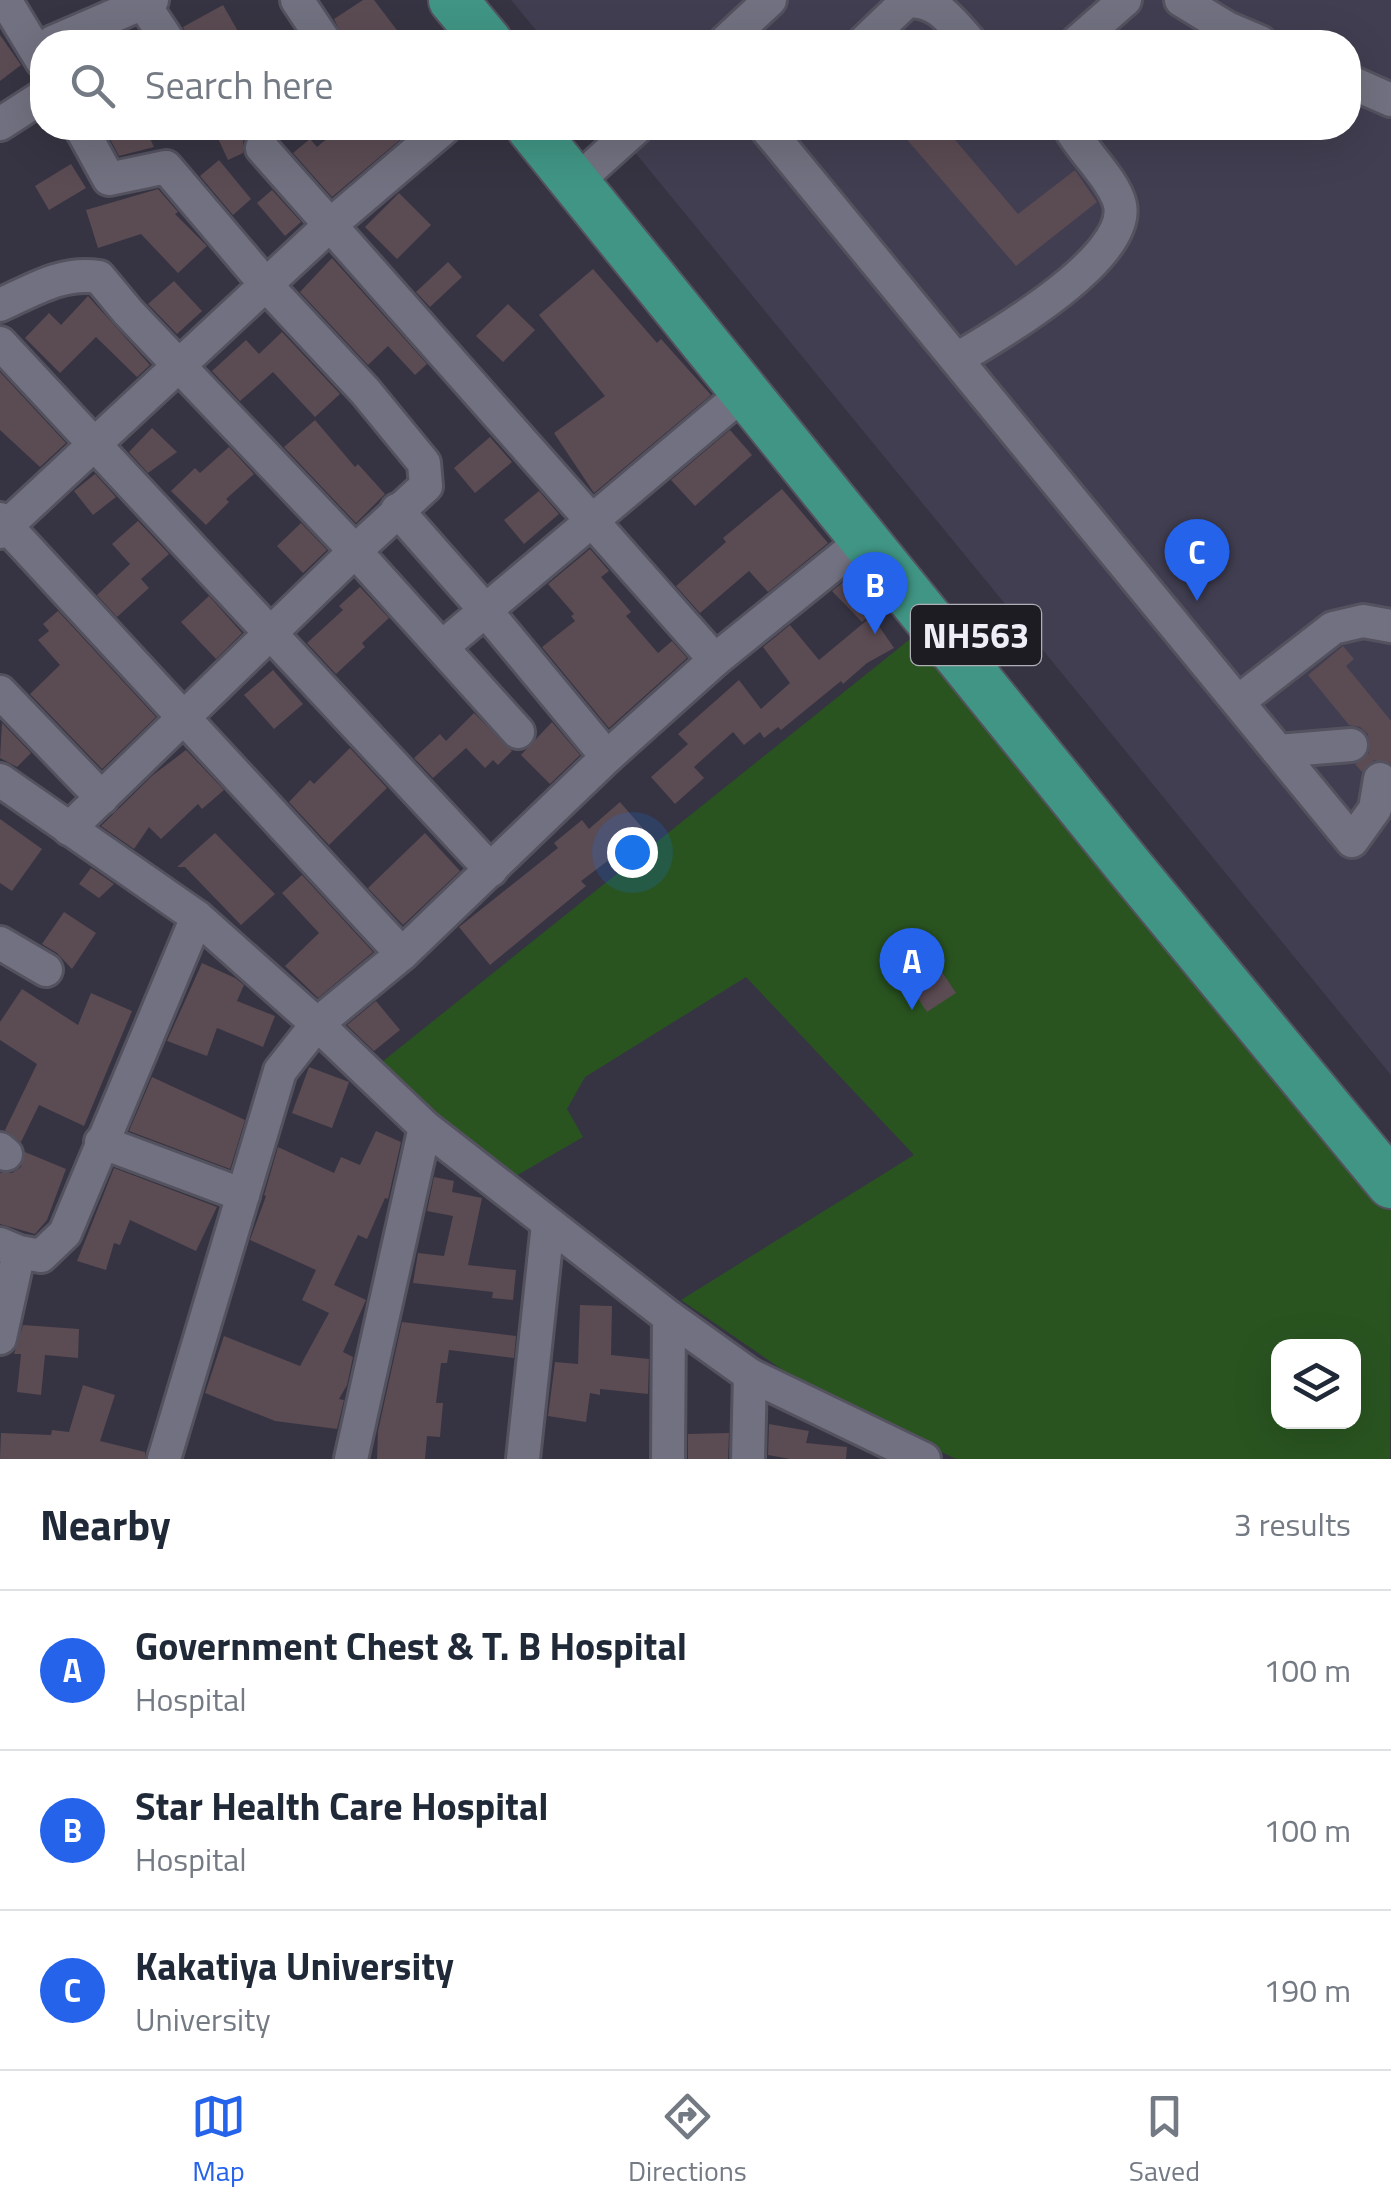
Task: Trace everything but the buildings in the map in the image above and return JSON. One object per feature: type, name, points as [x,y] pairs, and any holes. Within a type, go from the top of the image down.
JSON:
[{"type":"highway","points":[[426,0],[451,30]]},
{"type":"highway","points":[[453,0],[478,30]]},
{"type":"highway","name":"NH563","points":[[545,140],[585,175],[1391,1143]]},
{"type":"highway","name":"NH563","points":[[566,140],[585,175],[746,391],[1131,870],[1391,1184]]},
{"type":"street","points":[[5,0],[30,32]]},
{"type":"street","points":[[297,0],[318,30]]},
{"type":"street","points":[[738,30],[770,0]]},
{"type":"street","points":[[877,30],[907,1],[923,0],[944,12],[960,30]]},
{"type":"street","points":[[1090,30],[1125,0]]},
{"type":"street","points":[[1181,0],[1232,30]]},
{"type":"street","points":[[87,30],[147,2],[162,30]]},
{"type":"street","points":[[1361,87],[1391,100]]},
{"type":"street","points":[[0,124],[30,105]]},
{"type":"street","points":[[68,829],[270,630],[426,486],[424,463],[166,167],[109,179],[88,140]]},
{"type":"street","points":[[402,954],[2,526],[329,226],[430,140]]},
{"type":"street","points":[[585,175],[623,140]]},
{"type":"street","points":[[783,140],[1352,841],[1376,809],[1380,779]]},
{"type":"street","points":[[957,359],[1049,302],[1109,244],[1120,222],[1120,204],[1078,140]]},
{"type":"street","points":[[262,148],[716,660]]},
{"type":"street","points":[[0,305],[54,280],[79,274],[99,277],[355,550],[518,732]]},
{"type":"street","points":[[0,343],[491,870]]},
{"type":"street","points":[[442,647],[746,391]]},
{"type":"street","points":[[397,510],[607,758]]},
{"type":"street","points":[[164,1459],[280,1071],[317,1024],[402,954],[607,758],[716,660],[866,538]]},
{"type":"street","points":[[1239,701],[1333,628],[1362,622],[1391,626]]},
{"type":"street","points":[[0,692],[102,798]]},
{"type":"street","points":[[1278,751],[1351,746]]},
{"type":"street","points":[[0,780],[197,917],[425,1127],[669,1317],[750,1375],[924,1459]]},
{"type":"street","points":[[0,1338],[10,1248],[41,1256],[65,1232],[197,917]]},
{"type":"street","points":[[0,943],[46,970]]},
{"type":"street","points":[[352,1459],[425,1127]]},
{"type":"street","points":[[101,1142],[243,1196]]},
{"type":"street","points":[[523,1459],[548,1224]]},
{"type":"street","points":[[668,1459],[669,1317]]},
{"type":"street","points":[[748,1459],[750,1375]]},
{"type":"shaded area","points":[[511,0],[1391,0],[1391,1075],[625,140],[1361,140],[1361,30],[536,30]]},
{"type":"green space","points":[[914,636],[1391,1211],[1390,1459],[956,1459],[809,1388],[681,1300],[914,1155],[746,977],[585,1077],[567,1109],[583,1137],[509,1180],[382,1062]]},
{"type":"place","name":"Kakatiya University","points":[[1197,601]]},
{"type":"place","name":"Star Health Care Hospital","points":[[875,634]]},
{"type":"place","name":"Government Chest & T. B Hospital","points":[[912,1010]]}]
